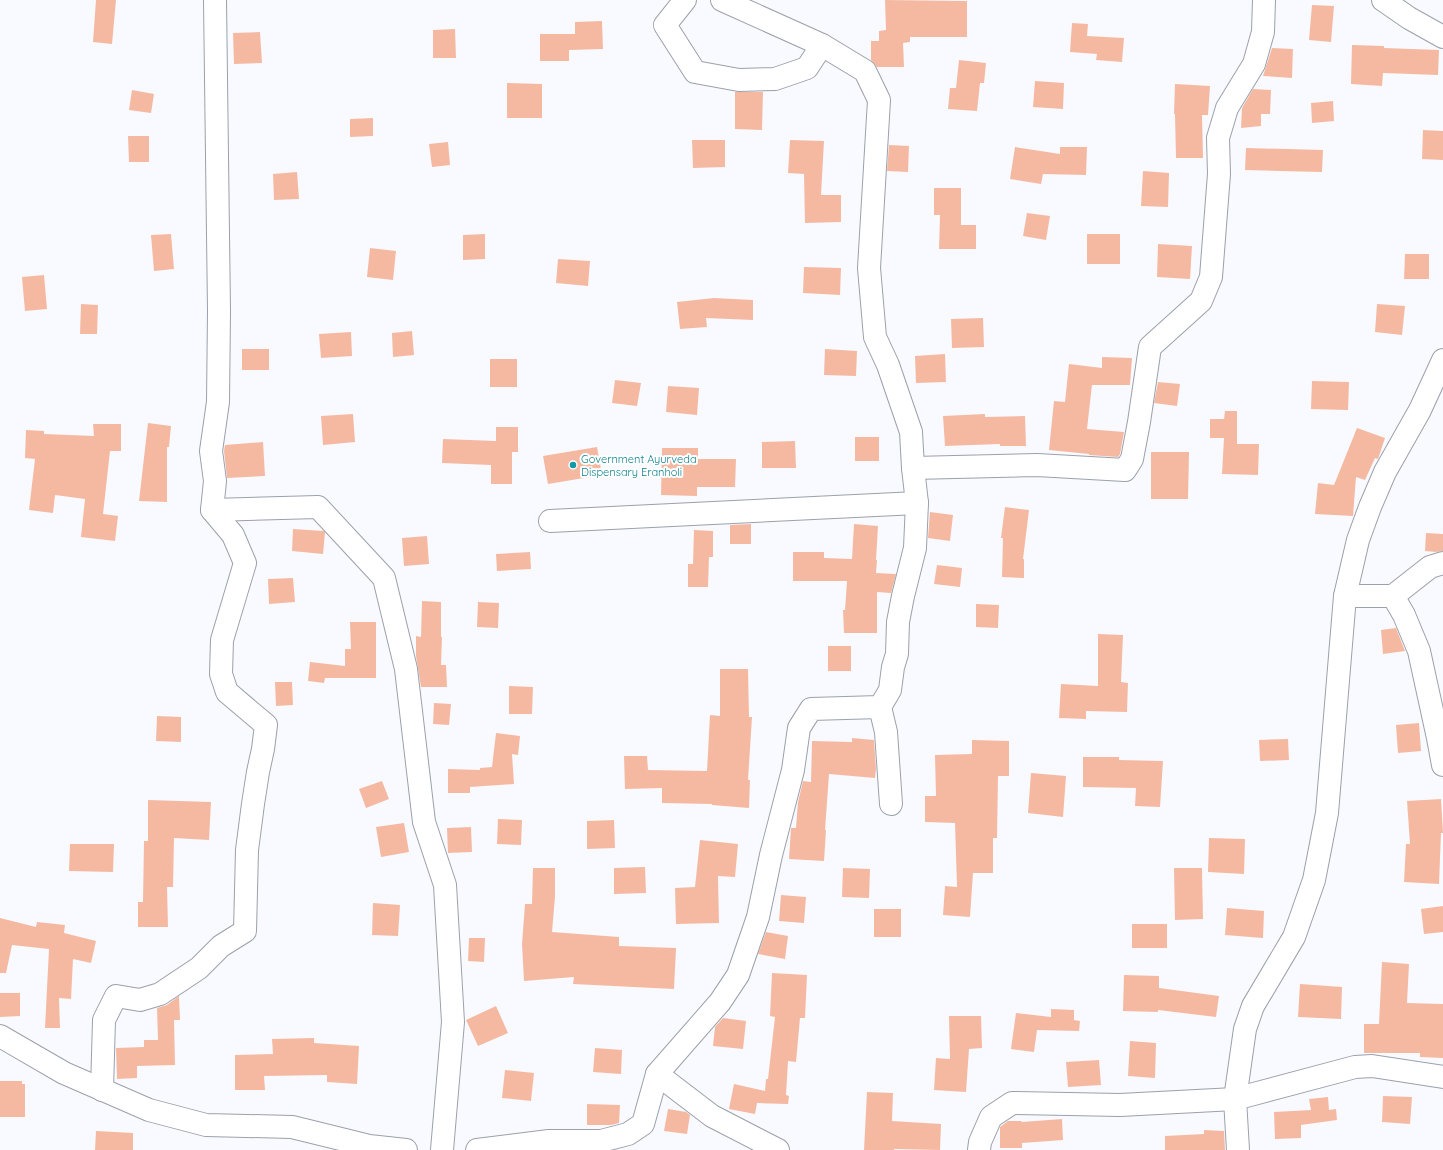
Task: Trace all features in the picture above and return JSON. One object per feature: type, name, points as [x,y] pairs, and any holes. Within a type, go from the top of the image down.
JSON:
[{"type":"street","points":[[102,1090],[104,1020],[116,996],[140,1000],[160,994],[199,968],[221,946],[245,931],[247,850],[266,725],[227,692],[221,674],[222,640],[245,563],[233,535],[212,510],[215,481],[211,451],[218,402],[219,311],[215,0]]},
{"type":"street","points":[[685,0],[665,25],[695,72],[739,80],[775,79],[807,68],[822,45]]},
{"type":"street","points":[[722,0],[822,45],[865,71],[879,100],[869,268],[875,336],[888,365],[911,432],[912,468],[917,503],[915,548],[898,622],[897,654],[893,667],[890,690],[880,707],[886,732],[891,804]]},
{"type":"street","points":[[912,468],[1037,465],[1125,470],[1132,459],[1150,347],[1201,301],[1211,276],[1219,174],[1218,138],[1227,108],[1254,64],[1263,32],[1264,0]]},
{"type":"street","points":[[1383,0],[1409,18],[1443,37]]},
{"type":"street","points":[[1238,1150],[1235,1099],[1245,1029],[1253,1006],[1294,937],[1314,880],[1327,813],[1345,596],[1358,540],[1385,472],[1420,410],[1443,360]]},
{"type":"street","points":[[550,521],[917,503]]},
{"type":"street","points":[[212,510],[318,507],[384,578],[406,669],[424,822],[445,885],[453,1022],[442,1150]]},
{"type":"street","points":[[1345,596],[1393,596],[1430,567],[1443,563]]},
{"type":"street","points":[[1393,596],[1404,614],[1419,651],[1443,765]]},
{"type":"street","points":[[477,1150],[549,1141],[624,1142],[643,1124],[657,1074],[720,1002],[738,975],[758,917],[771,855],[793,770],[799,728],[811,709],[880,707]]},
{"type":"street","points":[[0,1036],[64,1073],[148,1110],[206,1125],[292,1127],[370,1146],[406,1150]]},
{"type":"street","points":[[979,1150],[980,1142],[991,1117],[1012,1103],[1120,1105],[1235,1099],[1355,1067],[1372,1066],[1443,1077]]},
{"type":"street","points":[[657,1074],[712,1116],[778,1150]]},
{"type":"building","points":[[96,0],[116,0],[112,44],[93,42]]},
{"type":"building","points":[[885,0],[967,1],[967,37],[910,37],[910,42],[903,43],[904,67],[877,67],[871,60],[871,41],[879,41],[879,31],[886,30]]},
{"type":"building","points":[[1312,5],[1334,6],[1331,42],[1309,40]]},
{"type":"building","points":[[602,21],[603,49],[569,50],[569,61],[540,61],[540,34],[575,34],[575,22]]},
{"type":"building","points":[[1072,23],[1088,24],[1087,36],[1124,38],[1122,62],[1096,60],[1097,54],[1070,52]]},
{"type":"building","points":[[455,29],[456,58],[433,58],[433,30]]},
{"type":"building","points":[[260,32],[262,63],[234,64],[233,33]]},
{"type":"building","points":[[1352,45],[1439,50],[1438,75],[1383,73],[1382,86],[1351,84]]},
{"type":"building","points":[[1272,48],[1293,49],[1292,78],[1263,76]]},
{"type":"building","points":[[959,60],[986,63],[984,83],[980,83],[977,111],[948,109],[950,88],[956,88]]},
{"type":"building","points":[[1035,81],[1064,83],[1063,109],[1033,107]]},
{"type":"building","points":[[507,83],[542,84],[542,118],[507,118]]},
{"type":"building","points":[[1175,84],[1210,86],[1208,115],[1202,115],[1203,158],[1176,158],[1174,114]]},
{"type":"building","points":[[1253,89],[1271,90],[1270,114],[1261,114],[1261,126],[1241,128],[1242,108]]},
{"type":"building","points":[[132,90],[154,94],[151,113],[129,110]]},
{"type":"building","points":[[735,92],[763,92],[762,130],[735,129]]},
{"type":"building","points":[[1333,101],[1334,121],[1312,123],[1311,103]]},
{"type":"building","points":[[373,118],[373,136],[350,137],[350,119]]},
{"type":"building","points":[[1423,130],[1443,131],[1443,160],[1422,159]]},
{"type":"building","points":[[128,136],[149,136],[149,162],[129,162]]},
{"type":"building","points":[[692,140],[725,140],[725,167],[693,168]]},
{"type":"building","points":[[790,140],[824,141],[821,195],[841,195],[841,222],[805,223],[804,174],[788,173]]},
{"type":"building","points":[[448,142],[450,165],[432,167],[429,144]]},
{"type":"building","points":[[889,145],[909,146],[908,172],[887,171]]},
{"type":"building","points":[[1015,147],[1060,154],[1060,147],[1087,147],[1086,175],[1043,174],[1041,184],[1010,179]]},
{"type":"building","points":[[1246,148],[1323,150],[1322,172],[1245,170]]},
{"type":"building","points":[[1143,171],[1169,173],[1168,207],[1141,206]]},
{"type":"building","points":[[297,172],[299,199],[274,200],[273,174]]},
{"type":"building","points":[[934,188],[961,188],[961,225],[976,225],[976,249],[939,249],[940,215],[934,215]]},
{"type":"building","points":[[1027,213],[1050,216],[1046,240],[1023,236]]},
{"type":"building","points":[[171,234],[174,269],[154,271],[151,235]]},
{"type":"building","points":[[485,234],[485,259],[463,260],[463,235]]},
{"type":"building","points":[[1087,234],[1120,234],[1120,264],[1087,264]]},
{"type":"building","points":[[1158,244],[1192,246],[1190,279],[1157,277]]},
{"type":"building","points":[[370,248],[396,251],[393,280],[367,277]]},
{"type":"building","points":[[1405,254],[1429,254],[1429,279],[1404,279]]},
{"type":"building","points":[[558,259],[590,261],[588,286],[556,283]]},
{"type":"building","points":[[804,267],[841,268],[840,295],[803,293]]},
{"type":"building","points":[[44,275],[47,309],[25,311],[22,277]]},
{"type":"building","points":[[714,298],[753,300],[753,320],[706,318],[707,327],[680,329],[677,302]]},
{"type":"building","points":[[81,304],[98,305],[97,334],[80,334]]},
{"type":"building","points":[[1377,304],[1405,306],[1402,335],[1375,332]]},
{"type":"building","points":[[983,318],[984,347],[952,348],[951,319]]},
{"type":"building","points":[[412,331],[414,355],[393,357],[392,333]]},
{"type":"building","points":[[351,332],[352,356],[321,358],[319,334]]},
{"type":"building","points":[[242,349],[269,349],[269,370],[242,370]]},
{"type":"building","points":[[825,349],[857,351],[856,376],[824,375]]},
{"type":"building","points":[[945,354],[946,382],[916,383],[915,356]]},
{"type":"building","points":[[1102,357],[1132,358],[1130,385],[1092,385],[1087,429],[1124,432],[1120,454],[1118,457],[1049,450],[1054,401],[1065,402],[1069,364],[1102,368]]},
{"type":"building","points":[[490,359],[517,359],[517,387],[490,387]]},
{"type":"building","points":[[615,380],[641,383],[637,406],[612,403]]},
{"type":"building","points":[[1312,381],[1349,382],[1348,410],[1311,409]]},
{"type":"building","points":[[1158,382],[1180,384],[1177,406],[1154,403]]},
{"type":"building","points":[[668,386],[699,388],[697,415],[666,412]]},
{"type":"building","points":[[1225,411],[1237,411],[1237,444],[1259,444],[1258,475],[1222,474],[1224,438],[1210,438],[1210,419],[1224,419]]},
{"type":"building","points":[[353,414],[355,442],[323,445],[321,416]]},
{"type":"building","points":[[985,414],[985,417],[1025,416],[1026,446],[1000,446],[1000,444],[945,446],[943,416]]},
{"type":"building","points":[[148,423],[171,426],[169,447],[167,447],[167,502],[139,501]]},
{"type":"building","points":[[93,424],[121,424],[121,451],[110,451],[103,514],[118,516],[115,541],[81,537],[85,499],[55,495],[53,513],[29,510],[35,459],[25,458],[26,430],[44,431],[44,434],[94,436]]},
{"type":"building","points":[[496,427],[518,427],[518,452],[512,452],[512,484],[491,484],[491,465],[442,463],[443,439],[496,441]]},
{"type":"building","points":[[1357,428],[1385,438],[1378,459],[1375,458],[1365,480],[1356,477],[1353,516],[1315,514],[1318,483],[1334,485]]},
{"type":"building","points":[[855,437],[879,437],[879,461],[855,461]]},
{"type":"building","points":[[795,441],[796,468],[762,468],[762,442]]},
{"type":"building","points":[[263,442],[265,476],[227,478],[224,451],[225,445]]},
{"type":"building","name":"Government Ayurveda Dispensary Eranholi","points":[[597,447],[602,475],[548,484],[543,456]]},
{"type":"building","points":[[662,448],[698,448],[698,459],[736,459],[735,487],[697,487],[697,496],[661,495]]},
{"type":"building","points":[[1151,452],[1189,452],[1188,499],[1151,499]]},
{"type":"building","points":[[1005,507],[1029,510],[1023,559],[1024,578],[1002,577],[1003,538],[1001,538]]},
{"type":"building","points":[[930,512],[953,515],[950,541],[928,538]]},
{"type":"building","points":[[751,524],[751,544],[730,544],[730,525]]},
{"type":"building","points":[[854,524],[878,526],[876,573],[896,574],[891,593],[877,592],[877,633],[844,633],[843,610],[845,610],[847,581],[793,581],[793,552],[824,552],[824,558],[852,559]]},
{"type":"building","points":[[293,529],[324,531],[323,554],[292,551]]},
{"type":"building","points":[[694,530],[713,531],[713,557],[709,557],[708,587],[688,587],[688,564],[693,564]]},
{"type":"building","points":[[1426,533],[1443,534],[1443,551],[1425,551]]},
{"type":"building","points":[[427,536],[429,564],[404,566],[402,538]]},
{"type":"building","points":[[530,552],[531,569],[497,571],[496,554]]},
{"type":"building","points":[[937,565],[962,568],[960,587],[934,584]]},
{"type":"building","points":[[293,578],[295,602],[269,604],[268,579]]},
{"type":"building","points":[[422,601],[441,602],[441,665],[446,665],[447,687],[421,687],[416,656],[416,636],[421,637]]},
{"type":"building","points":[[478,602],[499,603],[498,628],[477,627]]},
{"type":"building","points":[[976,604],[999,605],[998,628],[976,627]]},
{"type":"building","points":[[350,622],[376,622],[376,678],[325,678],[324,683],[308,681],[310,662],[345,666],[345,649],[351,649]]},
{"type":"building","points":[[1396,628],[1405,651],[1383,654],[1381,630]]},
{"type":"building","points":[[1098,634],[1123,635],[1121,682],[1128,683],[1127,712],[1086,711],[1086,719],[1059,718],[1061,684],[1098,686]]},
{"type":"building","points":[[828,646],[851,646],[851,671],[828,671]]},
{"type":"building","points":[[720,669],[748,669],[749,717],[752,717],[748,780],[750,780],[749,808],[712,804],[662,803],[662,788],[625,789],[624,756],[647,756],[648,770],[707,771],[710,715],[720,716]]},
{"type":"building","points":[[275,682],[292,682],[293,705],[276,706]]},
{"type":"building","points":[[509,686],[533,687],[532,714],[509,714]]},
{"type":"building","points":[[434,703],[451,704],[449,725],[433,724]]},
{"type":"building","points":[[157,716],[181,717],[181,742],[156,741]]},
{"type":"building","points":[[1419,723],[1421,751],[1398,753],[1396,725]]},
{"type":"building","points":[[496,733],[520,736],[518,755],[512,754],[514,784],[470,787],[470,793],[448,793],[448,769],[480,770],[480,768],[492,767]]},
{"type":"building","points":[[852,738],[874,740],[876,769],[875,778],[829,774],[824,861],[789,859],[791,828],[796,828],[798,802],[803,781],[811,782],[812,741],[852,742]]},
{"type":"building","points":[[1288,739],[1289,760],[1260,761],[1259,740]]},
{"type":"building","points":[[972,740],[1009,741],[1009,776],[998,776],[997,838],[993,838],[993,873],[973,873],[970,917],[943,915],[945,886],[957,887],[955,823],[925,822],[925,796],[936,796],[935,755],[972,754]]},
{"type":"building","points":[[1083,757],[1119,757],[1119,760],[1163,761],[1160,807],[1135,806],[1136,788],[1083,787]]},
{"type":"building","points":[[1031,773],[1066,776],[1063,817],[1028,813]]},
{"type":"building","points":[[382,781],[389,799],[366,808],[359,789]]},
{"type":"building","points":[[1441,799],[1443,833],[1441,833],[1439,884],[1404,882],[1406,844],[1410,844],[1407,801]]},
{"type":"building","points":[[148,800],[211,802],[209,840],[174,838],[173,887],[167,887],[168,927],[138,927],[138,902],[143,902],[144,841],[148,841]]},
{"type":"building","points":[[498,819],[522,820],[521,845],[497,844]]},
{"type":"building","points":[[614,820],[615,848],[587,849],[587,821]]},
{"type":"building","points":[[404,823],[409,852],[381,857],[376,827]]},
{"type":"building","points":[[471,827],[472,852],[448,853],[447,828]]},
{"type":"building","points":[[1209,838],[1245,839],[1244,874],[1208,872]]},
{"type":"building","points":[[700,840],[738,844],[735,877],[718,876],[719,923],[676,924],[675,888],[695,887]]},
{"type":"building","points":[[70,844],[114,844],[113,872],[69,871]]},
{"type":"building","points":[[645,867],[646,893],[614,894],[614,868]]},
{"type":"building","points":[[533,868],[555,868],[555,897],[552,932],[619,937],[619,946],[676,948],[674,989],[573,984],[574,977],[524,981],[522,944],[525,904],[532,904]]},
{"type":"building","points":[[843,868],[870,869],[869,898],[842,897]]},
{"type":"building","points":[[1174,868],[1202,868],[1203,919],[1175,920]]},
{"type":"building","points":[[781,895],[806,897],[804,923],[779,921]]},
{"type":"building","points":[[373,903],[400,905],[398,936],[372,935]]},
{"type":"building","points":[[1443,906],[1443,932],[1424,934],[1421,909]]},
{"type":"building","points":[[1227,908],[1264,911],[1263,938],[1225,935]]},
{"type":"building","points":[[874,909],[901,909],[901,937],[874,937]]},
{"type":"building","points":[[0,918],[36,927],[37,922],[65,925],[64,933],[96,941],[91,963],[73,959],[71,999],[59,998],[60,1028],[45,1028],[49,949],[12,945],[6,973],[0,973]]},
{"type":"building","points":[[1132,924],[1167,924],[1167,948],[1132,948]]},
{"type":"building","points":[[766,932],[788,936],[785,959],[758,954]]},
{"type":"building","points":[[469,938],[485,938],[484,962],[468,961]]},
{"type":"building","points":[[1382,962],[1409,964],[1407,1003],[1443,1004],[1443,1058],[1420,1057],[1420,1053],[1364,1053],[1364,1024],[1379,1024]]},
{"type":"building","points":[[772,973],[807,975],[805,1018],[800,1018],[796,1062],[788,1061],[786,1095],[789,1096],[788,1104],[757,1103],[755,1114],[729,1109],[734,1084],[765,1091],[766,1079],[768,1079],[775,1017],[770,1016]]},
{"type":"building","points":[[1124,975],[1159,976],[1159,988],[1219,996],[1216,1017],[1158,1010],[1158,1012],[1123,1011]]},
{"type":"building","points":[[1300,984],[1342,987],[1341,1019],[1298,1017]]},
{"type":"building","points":[[0,993],[20,993],[20,1016],[0,1017]]},
{"type":"building","points":[[179,996],[180,1020],[174,1020],[175,1065],[137,1066],[137,1078],[117,1079],[116,1048],[144,1047],[144,1040],[158,1040],[157,1008],[167,1005]]},
{"type":"building","points":[[496,1006],[508,1033],[478,1046],[466,1020]]},
{"type":"building","points":[[1051,1009],[1074,1010],[1074,1020],[1080,1021],[1079,1031],[1037,1030],[1034,1052],[1011,1049],[1016,1013],[1051,1017]]},
{"type":"building","points":[[949,1016],[981,1016],[982,1048],[969,1049],[966,1092],[934,1090],[936,1058],[950,1059]]},
{"type":"building","points":[[723,1018],[746,1021],[743,1049],[713,1046],[715,1027]]},
{"type":"building","points":[[314,1038],[314,1043],[359,1046],[357,1084],[327,1082],[327,1075],[264,1076],[265,1090],[235,1090],[235,1055],[273,1054],[272,1039]]},
{"type":"building","points":[[1130,1041],[1156,1043],[1155,1078],[1128,1076]]},
{"type":"building","points":[[595,1048],[622,1050],[621,1074],[593,1072]]},
{"type":"building","points":[[1099,1060],[1101,1085],[1068,1087],[1066,1062]]},
{"type":"building","points":[[505,1070],[534,1073],[531,1101],[502,1098]]},
{"type":"building","points":[[0,1081],[22,1081],[22,1084],[25,1084],[25,1117],[0,1117]]},
{"type":"building","points":[[867,1092],[893,1093],[892,1121],[941,1124],[940,1150],[864,1150]]},
{"type":"building","points":[[1383,1096],[1412,1097],[1410,1124],[1382,1122]]},
{"type":"building","points":[[1328,1097],[1329,1110],[1336,1109],[1337,1120],[1301,1125],[1301,1138],[1275,1139],[1274,1112],[1311,1110],[1309,1099]]},
{"type":"building","points":[[587,1104],[620,1105],[619,1123],[611,1125],[587,1125]]},
{"type":"building","points":[[668,1109],[686,1112],[690,1115],[687,1134],[664,1131]]},
{"type":"building","points":[[1062,1119],[1063,1140],[1022,1143],[1022,1148],[1000,1148],[1000,1127],[1008,1121],[1022,1122]]},
{"type":"building","points":[[1204,1130],[1224,1131],[1225,1150],[1165,1150],[1165,1136],[1204,1134]]},
{"type":"building","points":[[96,1131],[133,1133],[133,1150],[95,1150]]},
{"type":"place","name":"Government Ayurveda Dispensary Eranholi","points":[[573,465]]}]
